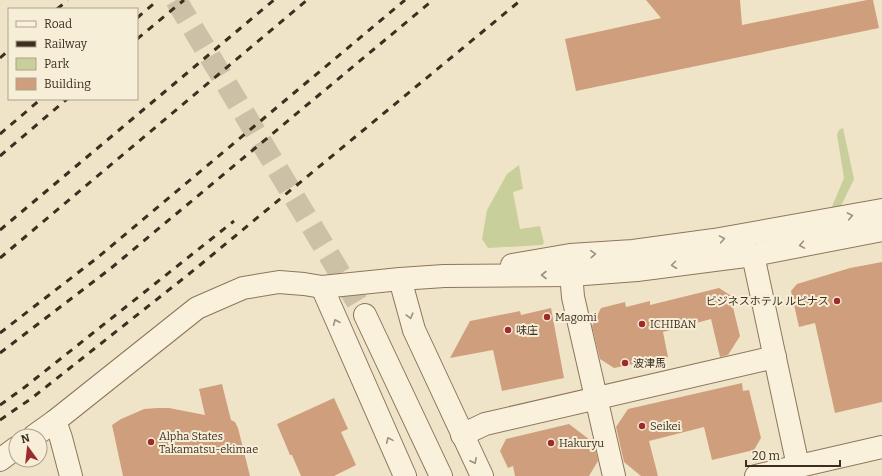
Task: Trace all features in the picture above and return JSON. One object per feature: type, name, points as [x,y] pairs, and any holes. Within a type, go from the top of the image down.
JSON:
[{"type":"street","points":[[45,428],[197,308],[243,288],[279,282],[322,287],[570,265],[633,251],[714,240],[882,210]]},
{"type":"street","points":[[570,265],[637,270],[752,255],[882,230]]},
{"type":"street","points":[[752,255],[798,466]]},
{"type":"street","points":[[570,265],[573,297],[614,476]]},
{"type":"street","points":[[400,279],[414,330],[482,476]]},
{"type":"street","points":[[322,287],[405,476]]},
{"type":"street","points":[[364,314],[441,476]]},
{"type":"street","points":[[462,435],[485,424],[775,357]]},
{"type":"street","points":[[55,421],[71,476]]},
{"type":"street","points":[[756,476],[798,466],[823,468],[882,447]]},
{"type":"green space","points":[[843,128],[854,179],[840,208],[831,209],[844,178],[837,135],[839,130]]},
{"type":"green space","points":[[519,165],[523,189],[513,192],[520,229],[540,226],[544,243],[542,245],[488,248],[482,239],[487,210],[507,174]]},
{"type":"building","points":[[646,0],[740,0],[742,25],[873,0],[879,28],[576,91],[565,39],[661,18]]},
{"type":"building","points":[[882,262],[882,402],[835,413],[815,323],[799,327],[791,291],[797,284],[850,268]]},
{"type":"building","points":[[719,288],[730,295],[740,336],[728,355],[720,357],[711,319],[663,332],[668,357],[614,368],[600,359],[592,326],[601,308],[625,302],[626,307],[650,301],[650,305]]},
{"type":"building","points":[[551,308],[564,378],[502,391],[493,350],[450,358],[470,321],[520,311],[521,315]]},
{"type":"building","points":[[742,383],[743,391],[749,390],[761,438],[754,450],[712,460],[704,427],[649,441],[658,476],[641,476],[624,462],[616,427],[628,409]]},
{"type":"building","points":[[222,384],[231,420],[235,422],[238,428],[250,476],[123,476],[112,425],[121,419],[144,409],[169,408],[205,415],[199,389]]},
{"type":"building","points":[[334,398],[348,429],[341,432],[356,465],[334,476],[301,476],[277,424]]},
{"type":"building","points":[[569,424],[594,443],[598,461],[589,476],[515,476],[513,466],[508,468],[500,451],[506,439]]},
{"type":"tunnel","points":[[176,0],[365,315]]},
{"type":"railway","points":[[58,8],[68,0]]},
{"type":"railway","points":[[138,17],[158,0]]},
{"type":"railway","points":[[138,38],[184,0]]},
{"type":"railway","points":[[0,230],[274,0]]},
{"type":"railway","points":[[0,258],[307,0]]},
{"type":"railway","points":[[0,333],[97,258],[405,0]]},
{"type":"railway","points":[[0,353],[110,269],[433,0]]},
{"type":"railway","points":[[0,420],[32,398],[194,270],[521,0]]},
{"type":"railway","points":[[0,58],[8,51]]},
{"type":"railway","points":[[0,134],[40,100]]},
{"type":"railway","points":[[0,156],[66,100]]},
{"type":"railway","points":[[0,405],[25,387],[234,221]]},
{"type":"place","name":"ビジネスホテル ルピナス","points":[[837,301]]},
{"type":"place","name":"Magomi","points":[[547,317]]},
{"type":"place","name":"ICHIBAN","points":[[642,324]]},
{"type":"place","name":"味庄","points":[[508,330]]},
{"type":"place","name":"波津馬","points":[[625,363]]},
{"type":"place","name":"Seikei","points":[[642,426]]},
{"type":"place","name":"Alpha States Takamatsu-ekimae","points":[[151,442]]},
{"type":"place","name":"Hakuryu","points":[[551,443]]}]
